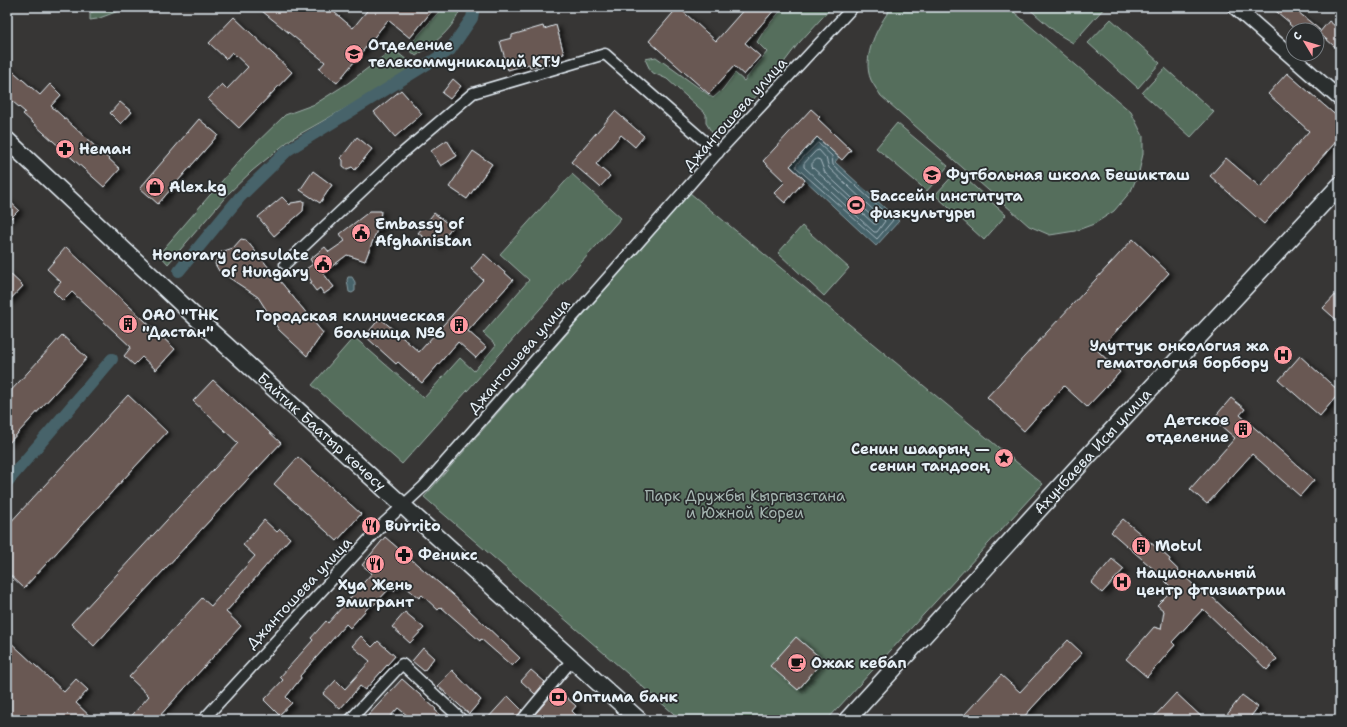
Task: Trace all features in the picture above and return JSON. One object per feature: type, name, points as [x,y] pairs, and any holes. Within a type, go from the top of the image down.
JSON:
[{"type":"main road","points":[[1235,7],[1340,99]]},
{"type":"main road","name":"Байтик Баатыр көчөсү","points":[[7,140],[159,284],[572,660],[640,720]]},
{"type":"main road","name":"Ахунбаева Исы улица","points":[[847,720],[1070,476],[1340,185]]},
{"type":"street","name":"Джантошева улица","points":[[203,720],[379,529],[428,482],[718,153],[853,7]]},
{"type":"street","points":[[285,264],[399,156],[473,93],[605,54],[718,153]]},
{"type":"street","points":[[522,720],[572,660]]},
{"type":"street","points":[[350,720],[402,664],[462,720]]},
{"type":"green space","points":[[98,7],[129,7],[97,19],[90,20],[90,14]]},
{"type":"green space","points":[[443,7],[461,7],[449,29],[437,41],[416,56],[407,48]]},
{"type":"green space","points":[[784,7],[832,7],[798,44],[769,82],[723,133],[714,136],[706,123],[706,114],[667,79],[651,72],[645,59],[656,57],[713,98],[722,90],[735,73],[744,81],[767,52],[757,42],[765,29]]},
{"type":"green space","points":[[892,7],[1008,7],[1131,112],[1143,136],[1143,154],[1139,172],[1131,191],[1114,211],[1094,224],[1075,231],[1050,235],[1029,226],[881,96],[873,84],[868,71],[868,61],[872,42],[881,23]]},
{"type":"green space","points":[[1027,7],[1105,7],[1073,43],[1058,34]]},
{"type":"green space","points":[[1111,19],[1160,63],[1138,88],[1088,43]]},
{"type":"green space","points":[[393,49],[417,68],[291,139],[252,171],[229,193],[168,264],[159,254],[247,152],[285,115],[315,104],[348,83]]},
{"type":"green space","points":[[1165,68],[1214,112],[1191,137],[1142,93]]},
{"type":"green space","points":[[897,123],[948,166],[927,191],[876,148]]},
{"type":"green space","points":[[957,171],[1006,215],[984,240],[935,195]]},
{"type":"green space","points":[[572,174],[621,218],[402,464],[312,385],[354,337],[424,398],[460,358],[474,371],[496,345],[483,333],[529,280],[500,254]]},
{"type":"green space","name":"Парк Дружбы Кыргызстана и Южной Кореи","points":[[690,193],[1043,484],[827,720],[681,720],[424,497]]},
{"type":"green space","points":[[802,226],[849,268],[824,296],[778,253]]},
{"type":"water","name":"Бассейн института физкультуры","points":[[817,137],[839,157],[835,162],[899,221],[876,246],[790,166]]},
{"type":"water","points":[[348,277],[352,277],[355,282],[355,291],[352,293],[349,292]]},
{"type":"building","points":[[257,7],[328,7],[353,28],[370,7],[435,7],[410,38],[388,20],[337,83],[319,69],[325,62]]},
{"type":"building","points":[[678,7],[716,41],[746,7],[777,7],[745,43],[760,56],[744,75],[734,66],[709,94],[649,41]]},
{"type":"building","points":[[1271,7],[1292,7],[1310,22],[1289,22]]},
{"type":"building","points":[[234,17],[292,72],[239,128],[208,99],[222,84],[227,89],[248,67],[232,52],[226,59],[209,43]]},
{"type":"building","points":[[1329,21],[1340,30],[1340,51],[1325,38],[1325,26]]},
{"type":"building","points":[[556,25],[564,54],[543,60],[544,64],[530,67],[529,64],[508,70],[500,41],[512,38],[512,35],[543,26],[544,29]]},
{"type":"building","points":[[7,66],[40,95],[50,84],[61,95],[51,106],[120,169],[104,187],[23,114],[25,112],[7,97]]},
{"type":"building","points":[[1287,73],[1340,119],[1340,137],[1264,224],[1210,176],[1226,158],[1260,187],[1309,131],[1268,94]]},
{"type":"building","points":[[453,79],[461,86],[450,99],[442,93]]},
{"type":"building","points":[[401,90],[422,114],[395,137],[374,112]]},
{"type":"building","points":[[120,102],[132,112],[121,124],[110,113]]},
{"type":"building","points":[[811,109],[820,117],[818,119],[851,150],[842,160],[817,137],[790,166],[805,180],[785,203],[774,193],[785,182],[763,161]]},
{"type":"building","points":[[615,111],[644,136],[635,147],[621,135],[596,164],[610,176],[600,187],[571,162]]},
{"type":"building","points":[[199,119],[218,135],[158,204],[140,188]]},
{"type":"building","points":[[357,137],[372,149],[355,170],[352,167],[347,169],[343,166],[343,160],[341,158]]},
{"type":"building","points":[[447,140],[457,156],[441,166],[431,151]]},
{"type":"building","points":[[473,151],[492,164],[467,199],[449,187]]},
{"type":"building","points":[[313,171],[332,185],[320,203],[300,190]]},
{"type":"building","points":[[282,197],[290,205],[291,203],[304,201],[303,211],[274,236],[258,217]]},
{"type":"building","points":[[7,199],[19,210],[7,222]]},
{"type":"building","points":[[370,211],[381,211],[380,219],[384,226],[377,230],[365,261],[347,255],[323,273],[334,287],[324,294],[320,288],[316,291],[305,272],[308,270],[306,269],[313,264],[310,259],[325,247],[329,252],[345,241],[340,234]]},
{"type":"building","points":[[434,213],[452,227],[437,247],[418,233]]},
{"type":"building","points":[[241,239],[246,240],[323,333],[307,356],[279,330],[258,297],[219,271],[215,264],[221,252],[233,248]]},
{"type":"building","points":[[1133,239],[1169,273],[1098,351],[1120,372],[1087,407],[1064,386],[1024,431],[987,397]]},
{"type":"building","name":"ОАО \"ТНК \"Дастан\"","points":[[66,247],[175,349],[156,370],[142,357],[134,365],[124,356],[131,347],[72,292],[63,301],[53,291],[61,282],[47,269]]},
{"type":"building","name":"Городская клиническая больница №6","points":[[484,254],[513,280],[468,331],[486,347],[476,358],[458,342],[422,383],[398,362],[396,364],[365,336],[380,318],[419,352],[483,280],[471,269]]},
{"type":"building","points":[[7,271],[23,286],[7,303]]},
{"type":"building","points":[[1340,290],[1340,323],[1323,308]]},
{"type":"building","points":[[62,335],[87,358],[7,445],[7,395]]},
{"type":"building","points":[[1300,356],[1340,392],[1320,416],[1279,380]]},
{"type":"building","points":[[213,380],[281,443],[94,646],[71,624],[238,443],[193,401]]},
{"type":"building","points":[[128,395],[167,432],[24,588],[7,572],[7,526]]},
{"type":"building","name":"Детское отделение","points":[[1231,398],[1245,409],[1240,415],[1314,480],[1300,496],[1252,454],[1207,504],[1190,489],[1235,438],[1213,419]]},
{"type":"building","points":[[298,457],[361,514],[337,541],[274,484]]},
{"type":"building","points":[[1123,519],[1170,559],[1169,561],[1206,597],[1209,594],[1277,659],[1267,670],[1203,609],[1172,642],[1175,645],[1147,677],[1126,659],[1154,627],[1161,629],[1164,611],[1157,605],[1173,589],[1165,581],[1166,580],[1111,532]]},
{"type":"building","points":[[264,520],[277,532],[280,529],[290,538],[226,612],[241,626],[156,720],[128,720],[149,696],[129,677],[202,598],[211,606],[255,556],[243,545]]},
{"type":"building","points":[[385,537],[452,594],[520,658],[512,666],[481,639],[480,641],[441,607],[438,610],[422,595],[419,598],[401,583],[394,591],[390,588],[374,605],[372,603],[350,628],[346,624],[300,676],[301,678],[286,697],[292,703],[279,715],[264,700],[283,680],[280,677],[313,640],[311,638],[326,621],[328,623],[372,573],[362,565]]},
{"type":"building","points":[[1112,559],[1124,569],[1102,593],[1091,583]]},
{"type":"building","points":[[405,612],[424,628],[410,643],[392,627]]},
{"type":"building","points":[[361,636],[372,647],[378,641],[395,656],[365,690],[360,686],[340,709],[323,694],[336,680],[345,689],[370,661],[352,646]]},
{"type":"building","name":"Ожак кебап","points":[[796,637],[823,660],[798,690],[770,666]]},
{"type":"building","points":[[7,639],[64,692],[76,679],[88,690],[76,703],[94,720],[7,720]]},
{"type":"building","points":[[1068,640],[1082,653],[1021,720],[969,720],[964,715],[1001,675],[1020,692]]},
{"type":"building","points":[[423,648],[434,658],[424,671],[412,661]]},
{"type":"building","points":[[452,670],[481,700],[469,714],[438,686]]},
{"type":"building","points":[[531,670],[545,682],[535,694],[521,681]]},
{"type":"building","points":[[402,679],[436,709],[435,710],[446,720],[413,720],[398,708],[387,720],[364,720]]},
{"type":"building","name":"Оптима банк","points":[[557,689],[576,706],[572,711],[581,720],[530,720]]},
{"type":"building","points":[[1176,693],[1205,720],[1151,720]]},
{"type":"building","points":[[1242,695],[1258,707],[1248,720],[1223,720]]},
{"type":"building","points":[[508,696],[522,710],[516,720],[486,720]]},
{"type":"waterway","points":[[179,271],[240,197],[288,150],[450,50],[472,18],[474,7]]},
{"type":"waterway","points":[[7,482],[112,359]]},
{"type":"place","name":"Отделение телекоммуникаций КТУ","points":[[354,54]]},
{"type":"place","name":"Неман","points":[[65,149]]},
{"type":"place","name":"Футбольная школа Бешикташ","points":[[932,175]]},
{"type":"place","name":"Alex.kg","points":[[155,187]]},
{"type":"place","name":"Бассейн института физкультуры","points":[[856,205]]},
{"type":"place","name":"Embassy of Afghanistan","points":[[361,233]]},
{"type":"place","name":"Honorary Consulate of Hungary","points":[[323,264]]},
{"type":"place","name":"ОАО \"ТНК \"Дастан\"","points":[[128,324]]},
{"type":"place","name":"Городская клиническая больница №6","points":[[459,325]]},
{"type":"place","name":"Улуттук онкология жа гематология борбору","points":[[1283,355]]},
{"type":"place","name":"Детское отделение","points":[[1243,429]]},
{"type":"place","name":"Сенин шаарың — сенин тандооң","points":[[1004,458]]},
{"type":"place","name":"Burrito","points":[[371,526]]},
{"type":"place","name":"Motul","points":[[1141,546]]},
{"type":"place","name":"Феникс","points":[[404,555]]},
{"type":"place","name":"Хуа Жень Эмигрант","points":[[375,564]]},
{"type":"place","name":"Национальный центр фтизиатрии","points":[[1122,582]]},
{"type":"place","name":"Ожак кебап","points":[[797,663]]},
{"type":"place","name":"Оптима банк","points":[[558,697]]}]
